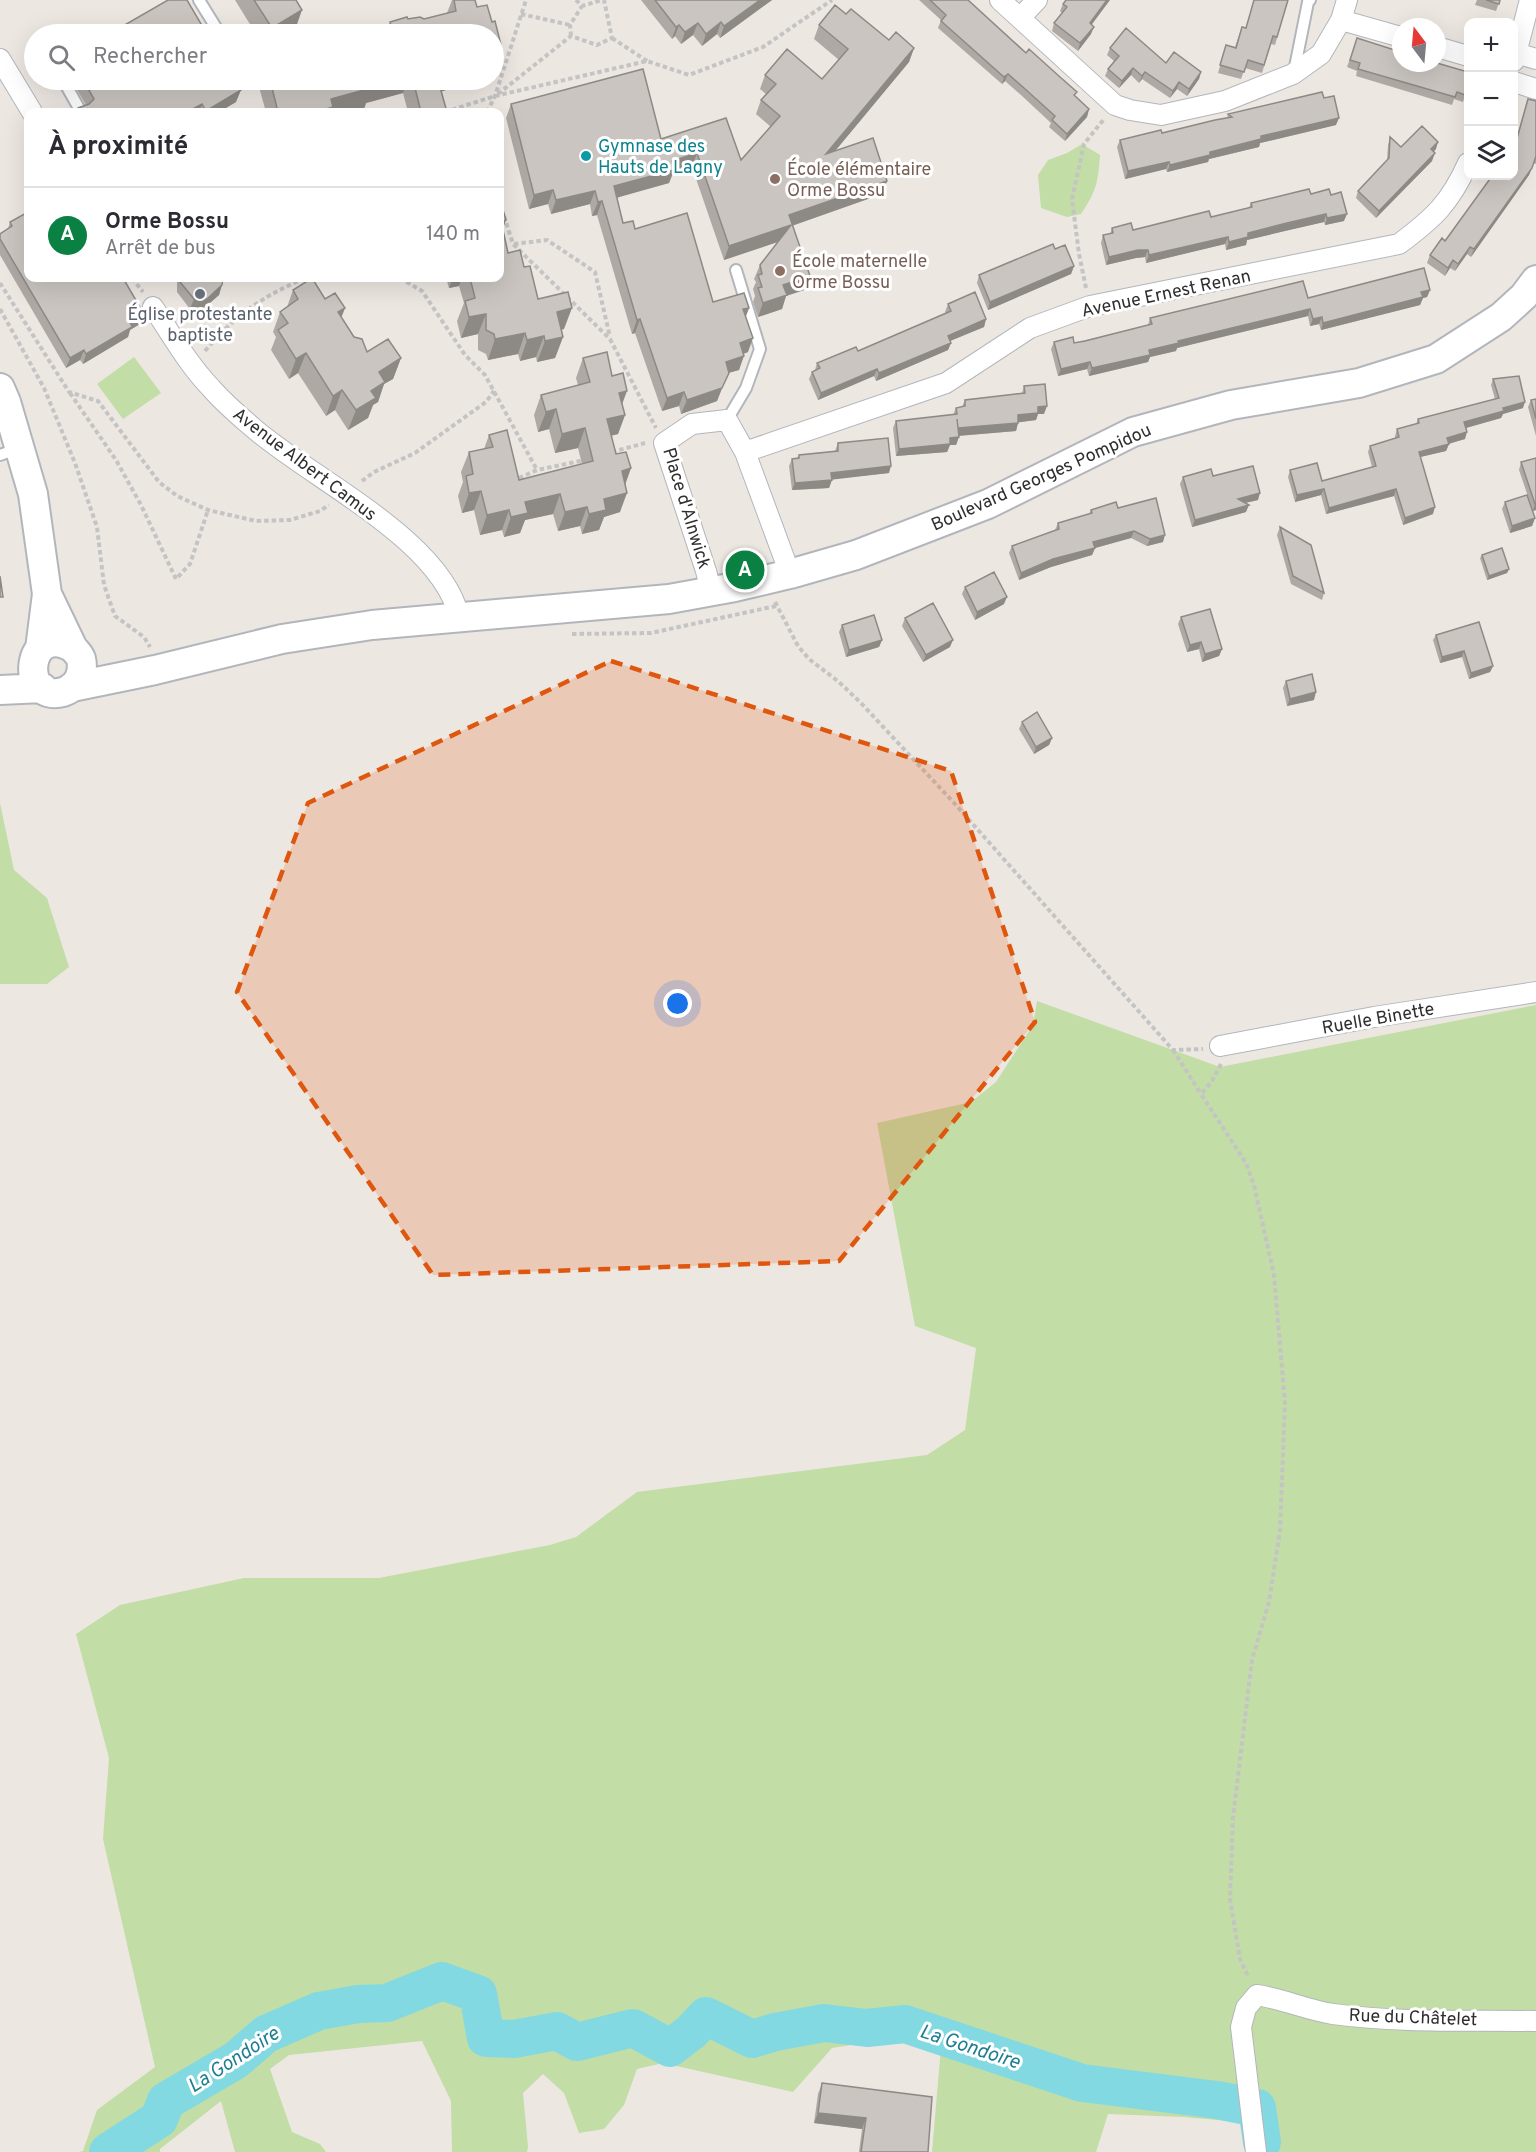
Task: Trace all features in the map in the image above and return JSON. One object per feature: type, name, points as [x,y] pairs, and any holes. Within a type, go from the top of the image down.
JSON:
[{"type":"main road","name":"Boulevard Georges Pompidou","points":[[72,687],[155,670],[282,639],[372,625],[459,616],[633,603],[711,591],[779,576],[856,555],[988,504],[1133,432],[1231,405],[1359,383],[1436,359],[1532,294]]},
{"type":"main road","points":[[0,388],[10,451],[33,494],[47,594],[33,676],[43,688]]},
{"type":"main road","points":[[0,690],[43,688],[58,693],[72,687],[81,674],[77,653],[47,594]]},
{"type":"main road","points":[[0,683],[52,643],[60,642],[77,653],[155,670]]},
{"type":"street","points":[[1000,0],[1115,105],[1161,115],[1225,101],[1293,74],[1321,54],[1341,20],[1347,0]]},
{"type":"street","points":[[1020,18],[1036,0]]},
{"type":"street","points":[[1518,46],[1530,0]]},
{"type":"street","points":[[1341,20],[1392,34]]},
{"type":"street","points":[[1446,50],[1464,55]]},
{"type":"street","points":[[1518,57],[1536,59]]},
{"type":"street","points":[[0,59],[30,108]]},
{"type":"street","points":[[1518,82],[1536,88]]},
{"type":"street","name":"Avenue Ernest Renan","points":[[745,452],[946,383],[1030,328],[1090,306],[1399,244],[1431,220],[1456,188],[1464,171]]},
{"type":"street","name":"Avenue Albert Camus","points":[[153,307],[193,366],[211,388],[253,428],[345,494],[410,545],[430,564],[447,585],[456,602],[459,616]]},
{"type":"street","points":[[727,420],[745,452],[779,576]]},
{"type":"street","name":"Place d'Alnwick","points":[[711,591],[664,443],[692,424],[727,420]]},
{"type":"street","name":"Ruelle Binette","points":[[1220,1046],[1374,1017],[1536,992]]},
{"type":"street","points":[[1256,2152],[1241,2027],[1246,2008],[1257,1995]]},
{"type":"street","name":"Rue du Châtelet","points":[[1257,1995],[1278,1998],[1330,2013],[1382,2019],[1536,2021]]},
{"type":"lane","points":[[199,0],[214,24]]},
{"type":"lane","points":[[1293,74],[1310,0]]},
{"type":"lane","points":[[69,90],[79,108]]},
{"type":"lane","points":[[727,420],[746,388],[760,349],[736,270]]},
{"type":"path","points":[[504,68],[526,0]]},
{"type":"path","points":[[576,0],[582,6]]},
{"type":"path","points":[[571,36],[570,25],[582,6],[603,0],[612,38],[647,61],[689,75],[764,47],[828,1]]},
{"type":"path","points":[[521,14],[570,25]]},
{"type":"path","points":[[571,36],[597,45],[612,38]]},
{"type":"path","points":[[504,89],[571,36]]},
{"type":"path","points":[[458,108],[495,96],[647,61]]},
{"type":"path","points":[[489,108],[497,90]]},
{"type":"path","points":[[495,96],[503,90]]},
{"type":"path","points":[[1090,306],[1079,254],[1072,199],[1084,144],[1115,105]]},
{"type":"path","points":[[504,215],[513,244],[610,339]]},
{"type":"path","points":[[513,244],[547,240],[595,272],[610,339],[664,443]]},
{"type":"path","points":[[193,366],[225,327],[275,291],[296,282]]},
{"type":"path","points":[[407,282],[422,291],[465,355],[485,375],[537,470]]},
{"type":"path","points":[[0,283],[69,392],[116,460],[141,505],[176,579],[190,564],[208,510]]},
{"type":"path","points":[[0,309],[44,388],[75,463],[97,527],[104,585],[115,616],[144,637],[152,650],[155,670]]},
{"type":"path","points":[[69,392],[98,401],[159,482],[177,496],[208,510],[256,521],[290,520],[320,511],[374,472],[415,453],[486,402],[494,391]]},
{"type":"path","points":[[603,454],[652,441],[664,443]]},
{"type":"path","points":[[519,478],[537,470],[590,458]]},
{"type":"path","points":[[776,606],[798,646],[809,659],[839,682],[869,711],[955,804],[1173,1050],[1246,1163],[1254,1185],[1274,1275],[1285,1402],[1280,1531],[1269,1602],[1252,1660],[1233,1818],[1230,1899],[1240,1959],[1257,1995]]},
{"type":"path","points":[[1173,1050],[1195,1050],[1220,1046],[1221,1064],[1212,1081],[1201,1094]]},
{"type":"highlighted area","points":[[611,661],[951,771],[1035,1022],[839,1261],[433,1275],[237,992],[308,803]]},
{"type":"green space","points":[[1082,144],[1100,155],[1095,187],[1081,214],[1067,217],[1041,208],[1038,175],[1048,160]]},
{"type":"green space","points":[[134,357],[161,393],[123,419],[97,384]]},
{"type":"green space","points":[[0,803],[14,870],[47,898],[69,967],[47,984],[0,984]]},
{"type":"green space","points":[[1037,1001],[1220,1067],[1536,1005],[1536,2152],[1277,2152],[1274,2125],[1183,2117],[1108,2114],[1096,2152],[932,2152],[941,2047],[903,2037],[832,2048],[793,2092],[663,2063],[637,2069],[624,2105],[604,2129],[579,2133],[564,2093],[543,2074],[523,2093],[527,2152],[452,2152],[451,2101],[422,2041],[289,2055],[270,2069],[292,2132],[320,2144],[326,2152],[235,2152],[221,2101],[160,2149],[160,2152],[79,2152],[83,2151],[97,2110],[155,2067],[103,1839],[109,1758],[76,1634],[120,1605],[244,1578],[379,1578],[550,1545],[576,1537],[637,1492],[927,1455],[965,1430],[976,1348],[915,1326],[877,1123],[971,1102],[996,1082],[1033,1025]]},
{"type":"building","points":[[168,0],[187,0],[201,24],[126,24]]},
{"type":"building","points":[[254,0],[296,0],[302,10],[279,24],[269,24]]},
{"type":"building","points":[[454,0],[475,0],[477,7],[487,5],[492,22],[495,21],[496,24],[390,24],[390,22],[407,17],[408,19],[420,17],[424,19],[456,11]]},
{"type":"building","points":[[655,0],[760,0],[724,26],[721,22],[706,34],[698,23],[685,32],[679,25],[676,27]]},
{"type":"building","points":[[930,0],[968,0],[1026,53],[1029,49],[1077,92],[1074,95],[1089,109],[1067,134],[1052,120],[1055,116],[1024,88],[1008,74],[1004,77],[941,21],[946,15]]},
{"type":"building","points":[[1066,0],[1107,0],[1090,23],[1094,27],[1080,43],[1054,23],[1067,7],[1063,4]]},
{"type":"building","points":[[1254,0],[1288,0],[1277,37],[1273,36],[1264,65],[1248,60],[1244,72],[1220,65],[1226,45],[1236,48],[1242,27],[1246,28]]},
{"type":"building","points":[[1486,0],[1500,0],[1499,4]]},
{"type":"building","points":[[835,5],[846,14],[851,9],[889,40],[896,32],[914,48],[826,154],[873,138],[887,181],[789,215],[810,276],[783,285],[787,295],[763,303],[758,288],[762,287],[758,275],[762,274],[760,265],[791,225],[729,246],[697,153],[672,161],[674,170],[614,186],[623,223],[633,221],[635,229],[687,213],[713,302],[744,293],[749,308],[743,309],[753,338],[740,343],[744,356],[726,362],[729,373],[722,388],[687,400],[684,392],[667,398],[640,319],[637,320],[602,201],[598,202],[595,191],[556,200],[553,190],[534,195],[511,104],[643,69],[661,139],[726,118],[741,160],[780,116],[761,100],[776,84],[765,75],[787,49],[822,79],[848,49],[819,25]]},
{"type":"building","points":[[1126,28],[1166,63],[1174,52],[1201,72],[1189,89],[1179,82],[1173,91],[1145,72],[1142,76],[1133,68],[1122,81],[1108,69],[1119,56],[1110,48]]},
{"type":"building","points":[[1357,38],[1392,49],[1392,72],[1446,72],[1446,66],[1464,71],[1464,95],[1457,92],[1455,97],[1358,69],[1360,63],[1350,60]]},
{"type":"building","points":[[89,90],[241,90],[211,108],[204,108],[202,104],[194,108],[78,108],[89,104],[94,99]]},
{"type":"building","points":[[272,90],[364,90],[331,99],[333,107],[330,108],[277,108]]},
{"type":"building","points":[[416,90],[441,90],[446,108],[420,108]]},
{"type":"building","points":[[1322,92],[1324,98],[1334,96],[1339,118],[1261,136],[1261,139],[1210,152],[1210,155],[1170,165],[1169,162],[1128,171],[1120,140],[1232,117],[1228,114]]},
{"type":"building","points":[[1528,99],[1536,101],[1536,156],[1532,168],[1474,249],[1470,247],[1458,264],[1453,260],[1448,268],[1430,255],[1442,238],[1445,241],[1489,180],[1518,180],[1518,135]]},
{"type":"building","points":[[1422,126],[1438,142],[1431,149],[1435,153],[1379,211],[1358,191],[1389,158],[1390,137],[1401,147]]},
{"type":"building","points":[[1309,189],[1311,194],[1329,189],[1331,195],[1341,192],[1347,214],[1327,218],[1326,214],[1287,223],[1248,233],[1248,237],[1229,242],[1228,237],[1149,255],[1148,250],[1138,250],[1109,257],[1103,235],[1113,233],[1112,228],[1131,223],[1133,230],[1209,211],[1211,217],[1252,207],[1251,203]]},
{"type":"building","points":[[24,214],[24,280],[0,239],[0,234],[12,226],[10,222]]},
{"type":"building","points":[[504,235],[508,253],[520,250],[524,267],[530,266],[538,299],[568,292],[572,308],[557,312],[563,337],[545,341],[544,336],[527,340],[525,333],[495,339],[494,334],[486,330],[486,314],[469,317],[465,301],[475,298],[471,282],[504,282]]},
{"type":"building","points":[[1053,244],[1055,249],[1065,245],[1074,266],[990,302],[979,275]]},
{"type":"building","points":[[1424,268],[1430,290],[1421,292],[1423,297],[1323,323],[1322,317],[1313,319],[1310,309],[1178,341],[1179,343],[1149,350],[1150,355],[1092,368],[1090,362],[1061,369],[1054,342],[1073,337],[1074,343],[1085,341],[1152,324],[1150,318],[1303,281],[1308,298]]},
{"type":"building","points":[[25,282],[125,282],[144,314],[130,322],[132,327],[86,354],[84,350],[70,358]]},
{"type":"building","points":[[180,282],[222,282],[207,299],[194,299]]},
{"type":"building","points":[[306,282],[314,282],[325,299],[335,293],[345,308],[338,312],[354,337],[362,339],[367,352],[388,339],[401,358],[379,372],[385,382],[371,391],[376,398],[356,410],[342,390],[333,396],[306,353],[296,359],[278,330],[288,323],[280,312],[298,299],[293,290]]},
{"type":"building","points":[[975,292],[986,319],[948,336],[951,343],[879,373],[877,369],[821,393],[812,372],[820,368],[817,363],[856,347],[858,351],[951,311],[948,304]]},
{"type":"building","points":[[607,352],[612,376],[623,373],[627,391],[619,393],[625,415],[607,419],[616,454],[626,452],[631,468],[622,471],[627,493],[604,499],[606,510],[589,514],[587,507],[565,512],[560,494],[525,502],[528,513],[511,517],[509,510],[487,515],[481,491],[469,493],[466,476],[473,474],[469,452],[493,447],[489,435],[507,430],[519,480],[593,461],[585,428],[562,434],[556,409],[546,412],[541,395],[590,382],[583,358]]},
{"type":"building","points":[[1519,376],[1525,402],[1503,408],[1504,411],[1464,422],[1467,432],[1447,438],[1449,444],[1419,452],[1435,507],[1405,518],[1396,489],[1329,508],[1324,489],[1297,495],[1290,470],[1317,463],[1322,481],[1376,466],[1370,446],[1399,437],[1397,429],[1419,423],[1418,419],[1499,398],[1493,379]]},
{"type":"building","points":[[1045,384],[1047,406],[1038,407],[1038,413],[1018,415],[1018,423],[958,428],[959,437],[950,438],[950,444],[899,449],[896,421],[957,414],[956,408],[965,406],[965,400],[1025,393],[1024,386]]},
{"type":"building","points":[[1536,399],[1536,419],[1531,400]]},
{"type":"building","points":[[888,438],[891,466],[831,473],[832,480],[795,483],[792,459],[799,458],[799,455],[838,451],[838,443]]},
{"type":"building","points":[[1536,458],[1536,504],[1535,504],[1521,462]]},
{"type":"building","points":[[1253,466],[1260,493],[1238,499],[1249,505],[1195,520],[1183,477],[1211,469],[1213,476]]},
{"type":"building","points":[[1527,495],[1535,518],[1512,526],[1505,502]]},
{"type":"building","points":[[1156,498],[1165,535],[1150,539],[1134,531],[1093,542],[1095,548],[1053,559],[1021,573],[1012,546],[1059,529],[1058,523],[1092,513],[1091,510],[1116,502],[1118,508]]},
{"type":"building","points":[[1280,527],[1311,545],[1324,593],[1293,576]]},
{"type":"building","points":[[1502,548],[1509,569],[1489,576],[1482,555]]},
{"type":"building","points":[[994,572],[1007,597],[977,612],[965,587]]},
{"type":"building","points":[[0,576],[3,597],[0,597]]},
{"type":"building","points":[[933,603],[953,640],[926,655],[905,618]]},
{"type":"building","points":[[1210,609],[1222,649],[1205,654],[1201,642],[1190,645],[1181,617]]},
{"type":"building","points":[[874,615],[882,640],[849,650],[842,625]]},
{"type":"building","points":[[1479,622],[1493,666],[1471,673],[1464,651],[1442,657],[1436,635]]},
{"type":"building","points":[[1312,674],[1316,692],[1290,699],[1286,681]]},
{"type":"building","points":[[1037,712],[1052,738],[1036,747],[1022,722]]},
{"type":"building","points":[[822,2083],[932,2097],[928,2152],[861,2152],[866,2118],[818,2113]]},
{"type":"waterway","name":"La Gondoire","points":[[108,2152],[159,2119],[166,2101],[236,2060],[266,2034],[319,2011],[358,2004],[387,2003],[442,1981],[478,1994],[486,2038],[514,2039],[557,2031],[577,2042],[633,2028],[670,2048],[691,2032],[706,2016],[752,2039],[775,2032],[824,2023],[867,2028],[905,2024],[1082,2083],[1217,2100],[1257,2108],[1262,2142]]},
{"type":"place","name":"Gymnase des Hauts de Lagny","points":[[586,156]]},
{"type":"place","name":"École élémentaire Orme Bossu","points":[[775,179]]},
{"type":"place","name":"École maternelle Orme Bossu","points":[[780,271]]},
{"type":"place","name":"Église protestante baptiste","points":[[200,294]]},
{"type":"place","name":"Orme Bossu","points":[[745,570]]}]
